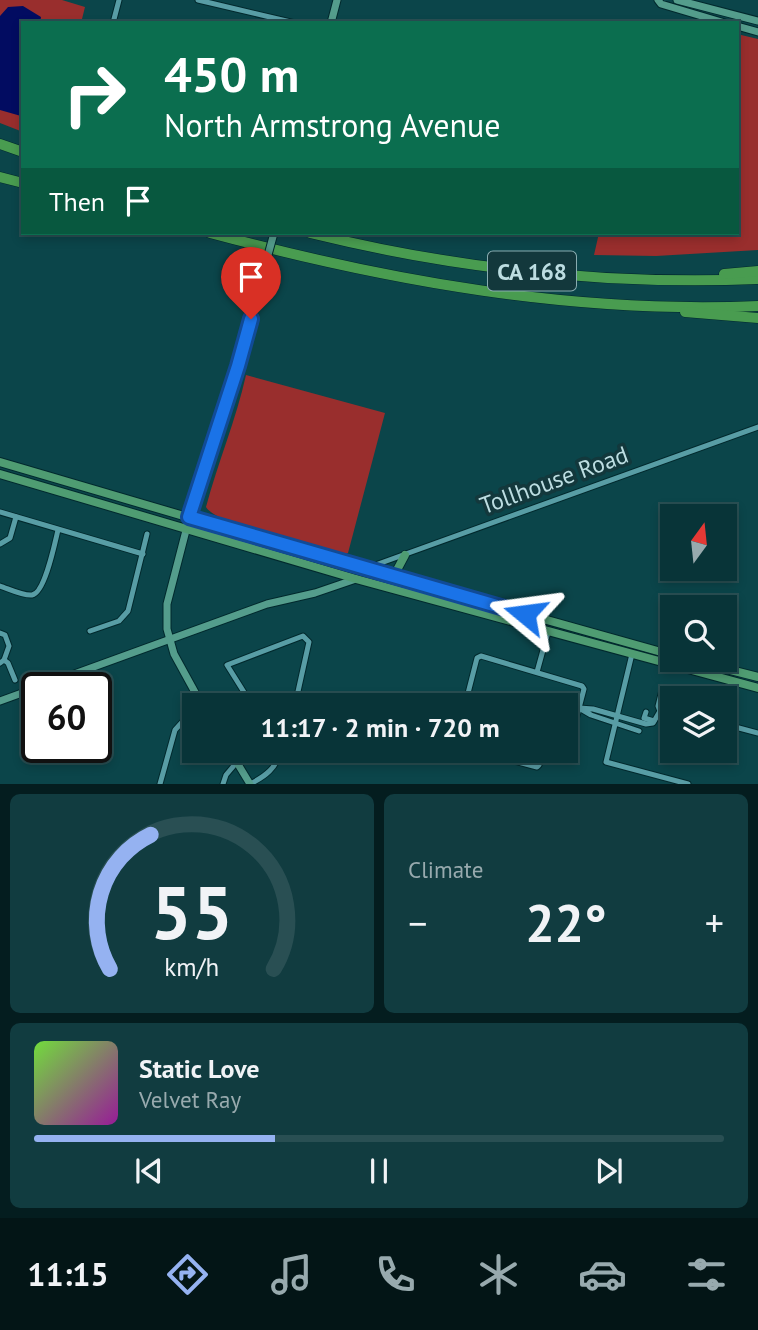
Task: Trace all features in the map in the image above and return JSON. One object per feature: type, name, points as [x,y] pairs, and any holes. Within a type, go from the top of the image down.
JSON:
[{"type":"highway","points":[[0,144],[21,153]]},
{"type":"highway","points":[[0,150],[21,154]]},
{"type":"highway","points":[[0,178],[21,183]]},
{"type":"highway","name":"CA 168","points":[[218,235],[319,261],[423,282],[517,296],[646,306],[758,306]]},
{"type":"highway","name":"CA 168","points":[[319,235],[465,263],[604,277],[694,281],[758,279]]},
{"type":"highway","points":[[604,277],[687,276],[758,271]]},
{"type":"highway","points":[[646,306],[758,318]]},
{"type":"main road","points":[[0,464],[31,470],[660,654]]},
{"type":"main road","points":[[0,474],[356,579],[758,688]]},
{"type":"main road","points":[[258,551],[266,546],[354,572],[364,569]]},
{"type":"main road","points":[[405,555],[399,563],[399,572],[424,582],[429,588]]},
{"type":"main road","points":[[379,585],[384,580],[421,589],[429,588]]},
{"type":"main road","points":[[548,632],[590,638],[628,648],[634,645]]},
{"type":"main road","points":[[632,654],[640,651],[660,655]]},
{"type":"main road","points":[[737,672],[758,677]]},
{"type":"street","points":[[114,21],[119,0]]},
{"type":"street","points":[[198,0],[287,21]]},
{"type":"street","points":[[332,21],[337,0]]},
{"type":"street","points":[[658,0],[661,4],[718,21]]},
{"type":"street","points":[[677,0],[758,21]]},
{"type":"street","points":[[739,27],[758,32]]},
{"type":"street","points":[[195,693],[181,670],[169,640],[167,604],[189,517],[238,366],[273,235]]},
{"type":"street","name":"Tollhouse Road","points":[[364,569],[758,427]]},
{"type":"street","points":[[0,512],[143,554]]},
{"type":"street","points":[[0,544],[10,538],[16,517]]},
{"type":"street","points":[[0,586],[31,595],[37,593],[43,584],[58,530]]},
{"type":"street","points":[[90,631],[119,621],[128,611],[148,534]]},
{"type":"street","points":[[0,701],[267,604],[315,593],[356,579]]},
{"type":"street","points":[[537,672],[548,632]]},
{"type":"street","points":[[0,633],[8,639],[9,646],[2,662],[8,663],[15,680]]},
{"type":"street","points":[[244,693],[227,665],[303,636],[309,642],[298,693]]},
{"type":"street","points":[[632,654],[606,762],[688,784]]},
{"type":"street","points":[[468,693],[478,656],[582,686],[584,689],[578,712]]},
{"type":"street","points":[[579,708],[591,715],[646,724],[654,722],[660,711],[660,698]]},
{"type":"street","points":[[646,712],[644,718],[654,722]]},
{"type":"street","points":[[617,719],[639,731]]},
{"type":"street","points":[[160,784],[175,730],[182,721]]},
{"type":"street","points":[[737,727],[758,733]]},
{"type":"street","points":[[223,784],[226,775],[236,763]]},
{"type":"street","points":[[238,763],[250,784],[271,771],[277,763]]},
{"type":"shaded area","points":[[0,0],[62,0],[85,7],[82,21],[21,21],[21,131],[0,123]]},
{"type":"shaded area","points":[[23,6],[41,17],[40,21],[21,21],[21,116],[0,110],[0,16],[8,7]]},
{"type":"shaded area","points":[[739,34],[758,39],[758,250],[656,256],[594,255],[599,235],[739,235]]},
{"type":"shaded area","points":[[246,375],[385,413],[348,553],[340,556],[267,535],[228,521],[206,507]]},
{"type":"route","points":[[251,319],[189,517],[525,614]]}]
